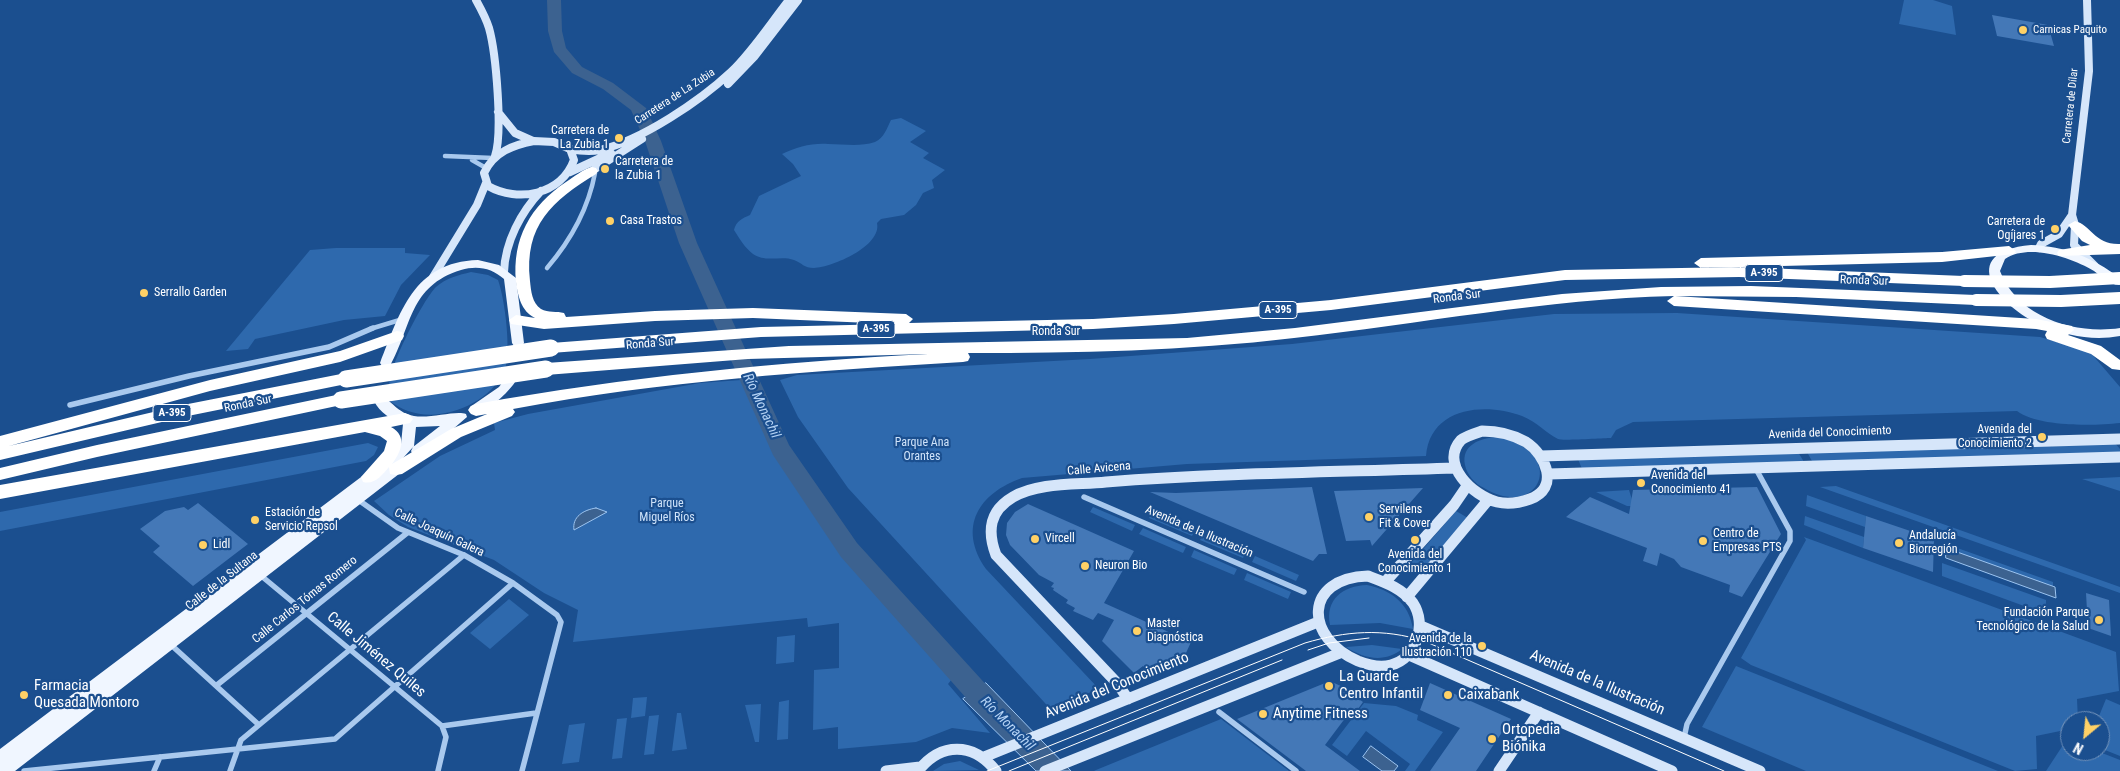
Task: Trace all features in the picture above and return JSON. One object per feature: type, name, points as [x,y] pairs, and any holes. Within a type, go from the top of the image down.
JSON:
[{"type":"highway","points":[[585,320],[541,315],[529,306],[525,297],[521,253],[529,231],[542,210],[568,186],[592,171]]},
{"type":"highway","points":[[2074,220],[2087,238],[2114,249]]},
{"type":"highway","points":[[2071,251],[2114,249]]},
{"type":"highway","points":[[1565,275],[1582,271],[1737,261],[1942,258],[2009,251]]},
{"type":"highway","name":"Ronda Sur","points":[[0,454],[183,410],[346,379],[551,348],[695,336],[761,332],[990,325],[1093,324],[1244,314],[1565,275],[1739,272],[1964,281],[2050,282],[2120,278]]},
{"type":"highway","name":"Ronda Sur","points":[[0,474],[97,450],[341,400],[546,369],[702,355],[996,346],[1064,348],[1249,338],[1590,296],[1716,290],[1976,300],[2061,301],[2120,298]]},
{"type":"highway","points":[[1590,296],[1618,301],[1713,302],[1976,322],[2036,324],[2067,330]]},
{"type":"highway","points":[[516,320],[544,324],[687,314],[753,313],[952,321],[990,325]]},
{"type":"highway","points":[[1976,322],[2070,339],[2096,350],[2119,367]]},
{"type":"highway","points":[[0,442],[241,378],[345,357],[369,350],[397,336]]},
{"type":"highway","points":[[476,410],[573,393],[713,375],[779,369],[1045,353],[1064,348]]},
{"type":"highway","points":[[396,469],[456,432],[493,416],[573,393]]},
{"type":"highway","points":[[0,492],[407,420]]},
{"type":"highway","points":[[361,427],[388,431],[395,442],[392,454],[369,477]]},
{"type":"main road","points":[[476,0],[492,41],[498,112],[497,122],[501,143],[486,168],[484,176],[486,183],[494,190],[509,195],[542,191],[557,184],[569,173],[574,160],[570,149],[554,142],[534,141],[511,147],[494,157]]},
{"type":"main road","name":"Carretera de La Zubia","points":[[592,171],[699,97],[731,71],[789,0]]},
{"type":"main road","name":"Carretera de La Zubia","points":[[658,125],[710,97],[743,70],[798,0]]},
{"type":"main road","name":"Carretera de Dílar","points":[[2071,251],[2074,245],[2074,220],[2089,71],[2087,0]]},
{"type":"main road","points":[[498,112],[515,133],[534,141]]},
{"type":"main road","name":"Carretera de La Zubia","points":[[570,149],[599,150],[638,139]]},
{"type":"main road","name":"Carretera de La Zubia","points":[[569,173],[638,139]]},
{"type":"main road","points":[[434,277],[448,258],[464,225],[478,205],[486,183]]},
{"type":"main road","points":[[504,272],[503,261],[506,250],[529,205],[542,191]]},
{"type":"main road","name":"Carretera de Dílar","points":[[2039,248],[2041,244],[2059,234],[2074,220]]},
{"type":"main road","points":[[2120,284],[2071,251],[2039,248],[2009,251],[2000,256],[1995,262],[1994,276],[2000,288],[2027,312],[2067,330],[2104,335],[2120,332],[2120,338]]},
{"type":"main road","points":[[386,363],[403,318],[418,290],[446,270],[471,264],[485,264],[504,272],[510,278],[518,343]]},
{"type":"main road","points":[[2082,333],[2101,348],[2119,367]]},
{"type":"main road","points":[[380,401],[385,408],[407,420],[425,423],[461,417],[476,410],[503,390],[509,382]]},
{"type":"main road","name":"Calle de la Sultana","points":[[2,771],[461,417]]},
{"type":"main road","name":"Calle de la Sultana","points":[[0,759],[369,477],[386,466],[407,446],[407,420]]},
{"type":"main road","points":[[1482,431],[1511,434],[1536,449],[1541,456],[1549,474],[1544,490],[1532,499],[1512,504],[1489,499],[1468,486],[1455,468],[1453,456],[1458,443],[1469,434],[1482,431]]},
{"type":"main road","name":"Avenida del Conocimiento","points":[[1541,456],[2120,439]]},
{"type":"main road","points":[[1549,474],[2120,457]]},
{"type":"main road","name":"Calle Avicena","points":[[1128,698],[1117,683],[996,555],[988,538],[989,528],[993,518],[1007,499],[1025,490],[1038,488],[1159,478],[1455,468]]},
{"type":"main road","points":[[1386,581],[1454,505],[1468,486]]},
{"type":"main road","points":[[1407,597],[1489,499]]},
{"type":"main road","points":[[1358,576],[1386,581],[1407,597],[1417,611],[1421,626],[1418,642],[1409,655],[1394,663],[1376,666],[1357,662],[1340,653],[1327,640],[1318,622],[1317,614],[1320,598],[1332,584],[1340,580],[1358,576]]},
{"type":"main road","name":"Avenida del Conocimiento","points":[[984,757],[1318,622]]},
{"type":"main road","name":"Avenida de la Ilustración","points":[[1421,626],[1760,771]]},
{"type":"main road","points":[[1045,771],[1340,653]]},
{"type":"main road","points":[[1409,655],[1672,771]]},
{"type":"main road","points":[[1499,771],[1539,712]]},
{"type":"main road","points":[[886,771],[919,769],[934,755],[951,749],[974,751],[984,757],[996,771]]},
{"type":"street","points":[[445,156],[469,159],[494,157]]},
{"type":"street","points":[[469,159],[486,168]]},
{"type":"street","points":[[547,268],[564,248],[580,219],[594,182],[595,173],[592,171]]},
{"type":"street","points":[[70,405],[189,376],[346,343],[383,322],[403,318]]},
{"type":"street","points":[[1684,738],[1688,724],[1790,541],[1790,532],[1756,468]]},
{"type":"street","name":"Avenida de la Ilustración","points":[[1084,497],[1304,592]]},
{"type":"street","name":"Calle Joaquín Galera","points":[[357,498],[387,522],[407,533],[464,554],[513,583],[557,616],[561,622],[536,713]]},
{"type":"street","name":"Calle Carlos Tómas Romero","points":[[217,685],[407,533]]},
{"type":"street","points":[[230,771],[241,740],[464,554]]},
{"type":"street","name":"Calle Jiménez Quiles","points":[[258,574],[442,726]]},
{"type":"street","points":[[24,771],[335,739],[513,583]]},
{"type":"street","points":[[169,643],[259,725]]},
{"type":"street","points":[[1219,712],[1296,771]]},
{"type":"street","points":[[438,771],[446,737],[442,726],[536,713],[522,771]]},
{"type":"street","points":[[154,771],[160,757]]},
{"type":"green space","points":[[1904,0],[1933,0],[1952,6],[1956,35],[1899,24]]},
{"type":"green space","points":[[901,118],[926,131],[910,142],[929,153],[923,158],[945,170],[932,180],[934,188],[923,193],[916,205],[904,215],[881,219],[877,223],[877,231],[872,240],[864,247],[844,259],[822,267],[808,267],[789,259],[758,257],[745,246],[734,230],[738,222],[750,215],[759,196],[801,176],[793,164],[782,154],[810,145],[869,144],[875,142],[883,135],[891,120]]},
{"type":"green space","points":[[405,248],[405,253],[430,255],[401,285],[385,316],[344,320],[255,339],[248,349],[226,351],[310,250]]},
{"type":"green space","points":[[471,272],[488,275],[498,280],[501,289],[507,326],[507,353],[504,372],[487,393],[476,402],[463,408],[435,414],[421,414],[401,408],[391,402],[389,385],[392,370],[409,331],[436,287],[448,279]]},
{"type":"green space","name":"Parque Ana Orantes","points":[[1677,313],[2040,337],[2090,352],[2120,387],[2120,423],[2081,425],[2052,423],[2038,420],[2017,411],[1633,422],[1616,430],[1611,438],[1567,440],[1558,439],[1522,416],[1492,409],[1462,412],[1448,418],[1437,427],[1430,440],[1426,456],[1187,464],[1022,478],[1007,484],[984,502],[977,513],[973,526],[973,539],[977,554],[986,569],[1099,689],[1073,699],[1055,714],[848,488],[798,417],[780,380],[797,375],[1090,359],[1292,344],[1554,314]]},
{"type":"green space","name":"Parque Miguel Ríos","points":[[741,380],[776,451],[815,511],[859,569],[952,679],[948,684],[990,733],[952,728],[916,742],[838,749],[838,727],[813,730],[814,670],[839,668],[839,623],[808,627],[807,618],[573,642],[578,610],[544,593],[494,560],[408,527],[389,515],[374,501],[440,456],[495,430],[494,423],[528,414],[700,383]]},
{"type":"green space","points":[[1497,437],[1519,445],[1533,456],[1540,468],[1539,481],[1532,490],[1520,496],[1504,496],[1481,486],[1470,476],[1465,465],[1466,452],[1478,441]]},
{"type":"green space","points":[[2114,442],[2120,449],[2120,453],[1813,463],[1807,452]]},
{"type":"green space","points":[[368,443],[378,447],[374,455],[366,461],[0,531],[0,512]]},
{"type":"green space","points":[[1798,452],[1804,462],[1582,469],[1578,459]]},
{"type":"green space","points":[[2120,477],[2120,491],[2082,479]]},
{"type":"green space","points":[[1836,486],[2120,587],[2120,593],[1820,487]]},
{"type":"green space","points":[[1629,490],[1634,506],[1627,506],[1596,492]]},
{"type":"green space","points":[[1807,495],[1866,516],[1865,527],[1806,506]]},
{"type":"green space","points":[[1093,507],[1135,525],[1132,531],[1090,512]]},
{"type":"green space","points":[[1456,511],[1468,518],[1423,571],[1411,563]]},
{"type":"green space","points":[[1153,512],[1195,530],[1192,536],[1149,518]]},
{"type":"green space","points":[[1805,516],[1864,537],[1863,548],[1804,525]]},
{"type":"green space","points":[[1143,528],[1186,547],[1183,553],[1139,534]]},
{"type":"green space","points":[[1203,534],[1246,552],[1243,558],[1200,540]]},
{"type":"green space","points":[[1804,537],[2116,652],[2119,691],[2077,699],[2078,711],[2060,711],[2060,731],[2036,736],[2037,769],[2015,771],[1751,665],[1741,658],[1806,540]]},
{"type":"green space","points":[[1946,544],[2053,582],[2053,587],[1946,548]]},
{"type":"green space","points":[[1194,550],[1237,569],[1234,575],[1191,557]]},
{"type":"green space","points":[[1255,556],[1299,575],[1296,581],[1252,562]]},
{"type":"green space","points":[[1942,563],[2046,600],[2046,614],[1942,576]]},
{"type":"green space","points":[[1247,573],[1291,592],[1288,599],[1244,580]]},
{"type":"green space","points":[[1367,585],[1384,590],[1398,599],[1408,612],[1413,629],[1380,623],[1330,625],[1330,608],[1333,601],[1343,591]]},
{"type":"green space","points":[[509,599],[529,615],[490,649],[470,633]]},
{"type":"green space","points":[[795,635],[794,662],[776,664],[777,637]]},
{"type":"green space","points":[[1372,645],[1402,649],[1389,656],[1374,658],[1367,657],[1346,647]]},
{"type":"green space","points":[[1736,666],[1998,771],[1806,771],[1702,727]]},
{"type":"green space","points":[[647,697],[645,716],[631,718],[633,698]]},
{"type":"green space","points":[[2106,699],[2120,705],[2120,756],[2110,752],[2110,711],[2101,711]]},
{"type":"green space","points":[[789,700],[788,739],[777,740],[779,702]]},
{"type":"green space","points":[[1364,703],[1396,706],[1418,715],[1417,720],[1443,732],[1415,771],[1405,771],[1410,764],[1366,731],[1347,756],[1332,745]]},
{"type":"green space","points":[[761,704],[759,742],[755,742],[745,705]]},
{"type":"green space","points":[[677,713],[681,713],[687,749],[672,751]]},
{"type":"green space","points":[[659,715],[654,754],[644,755],[649,716]]},
{"type":"green space","points":[[627,718],[622,758],[612,759],[617,719]]},
{"type":"green space","points":[[1221,719],[1289,771],[1094,771],[1096,770]]},
{"type":"green space","points":[[585,723],[579,762],[562,764],[569,725]]},
{"type":"green space","points":[[2060,750],[2060,761],[2110,761],[2110,756],[2120,760],[2120,771],[2046,771]]},
{"type":"green space","points":[[960,761],[979,770],[933,771],[944,764]]},
{"type":"water","points":[[596,508],[607,512],[574,530],[575,521],[579,515],[587,510]]},
{"type":"water","points":[[1946,548],[2055,587],[2056,598],[1946,558]]},
{"type":"water","points":[[986,683],[1071,771],[1036,771],[963,699]]},
{"type":"water","points":[[1371,746],[1398,766],[1394,771],[1382,771],[1363,757]]},
{"type":"building","name":"Carnicas Paquito","points":[[1992,15],[2048,25],[2054,46],[1997,36]]},
{"type":"building","points":[[1312,487],[1327,554],[1319,554],[1313,561],[1150,492],[1176,493]]},
{"type":"building","name":"Centro de Empresas PTS","points":[[1757,487],[1781,534],[1742,597],[1729,592],[1730,585],[1681,567],[1674,559],[1660,553],[1657,566],[1643,561],[1647,548],[1566,517],[1590,497],[1629,514],[1633,490]]},
{"type":"building","name":"Servilens Fit & Cover","points":[[1423,488],[1372,546],[1370,540],[1346,541],[1334,491]]},
{"type":"building","name":"Lidl","points":[[198,503],[248,544],[193,586],[153,552],[160,546],[140,529],[165,511],[184,507],[188,510]]},
{"type":"building","points":[[1028,504],[1134,551],[1104,603],[1191,642],[1186,653],[1146,669],[1143,666],[1134,673],[1102,641],[1114,620],[1098,613],[1093,620],[1073,611],[1075,608],[1066,603],[1068,600],[1053,590],[1054,588],[1051,587],[1054,583],[1039,575],[1010,545],[1006,535],[1007,523],[1015,512]]},
{"type":"building","name":"Andalucía Biorregión","points":[[1866,516],[1934,539],[1933,572],[1863,548]]},
{"type":"building","name":"Fundación Parque Tecnológico de la Salud","points":[[2086,593],[2109,600],[2111,636],[2088,628]]},
{"type":"building","points":[[1330,681],[1362,696],[1359,699],[1363,702],[1353,716],[1349,713],[1325,745],[1360,771],[1306,771],[1237,719]]},
{"type":"building","points":[[1430,683],[1511,719],[1476,771],[1430,771],[1460,728],[1420,710]]},
{"type":"waterway","name":"Río Monachil","points":[[554,0],[555,31],[559,49],[577,70],[608,86],[638,108],[653,141],[688,243],[780,449],[806,490],[849,550],[992,709]]},
{"type":"tram line","points":[[987,771],[1305,643],[1335,636],[1365,633],[1394,634],[1424,641],[1724,771]]},
{"type":"tram line","points":[[1308,650],[1329,643],[1369,638]]},
{"type":"tram line","points":[[1009,771],[1282,660]]},
{"type":"place","name":"Carnicas Paquito","points":[[2023,30]]},
{"type":"place","name":"Carretera de La Zubia 1","points":[[619,138]]},
{"type":"place","name":"Carretera de la Zubia 1","points":[[605,169]]},
{"type":"place","name":"Casa Trastos","points":[[610,221]]},
{"type":"place","name":"Carretera de Ogíjares 1","points":[[2055,229]]},
{"type":"place","name":"Serrallo Garden","points":[[144,293]]},
{"type":"place","name":"Avenida del Conocimiento 2","points":[[2042,437]]},
{"type":"place","name":"Avenida del Conocimiento 41","points":[[1641,483]]},
{"type":"place","name":"Servilens Fit & Cover","points":[[1369,517]]},
{"type":"place","name":"Estación de Servicio Repsol","points":[[255,520]]},
{"type":"place","name":"Vircell","points":[[1035,539]]},
{"type":"place","name":"Avenida del Conocimiento 1","points":[[1415,540]]},
{"type":"place","name":"Centro de Empresas PTS","points":[[1703,541]]},
{"type":"place","name":"Andalucía Biorregión","points":[[1899,543]]},
{"type":"place","name":"Lidl","points":[[203,545]]},
{"type":"place","name":"Neuron Bio","points":[[1085,566]]},
{"type":"place","name":"Fundación Parque Tecnológico de la Salud","points":[[2099,620]]},
{"type":"place","name":"Master Diagnóstica","points":[[1137,631]]},
{"type":"place","name":"Avenida de la Ilustración 110","points":[[1482,646]]},
{"type":"place","name":"La Guarde Centro Infantil","points":[[1329,686]]},
{"type":"place","name":"Farmacia Quesada Montoro","points":[[24,695]]},
{"type":"place","name":"Caixabank","points":[[1448,695]]},
{"type":"place","name":"Anytime Fitness","points":[[1263,714]]},
{"type":"place","name":"Ortopedia Biónika","points":[[1492,739]]}]
